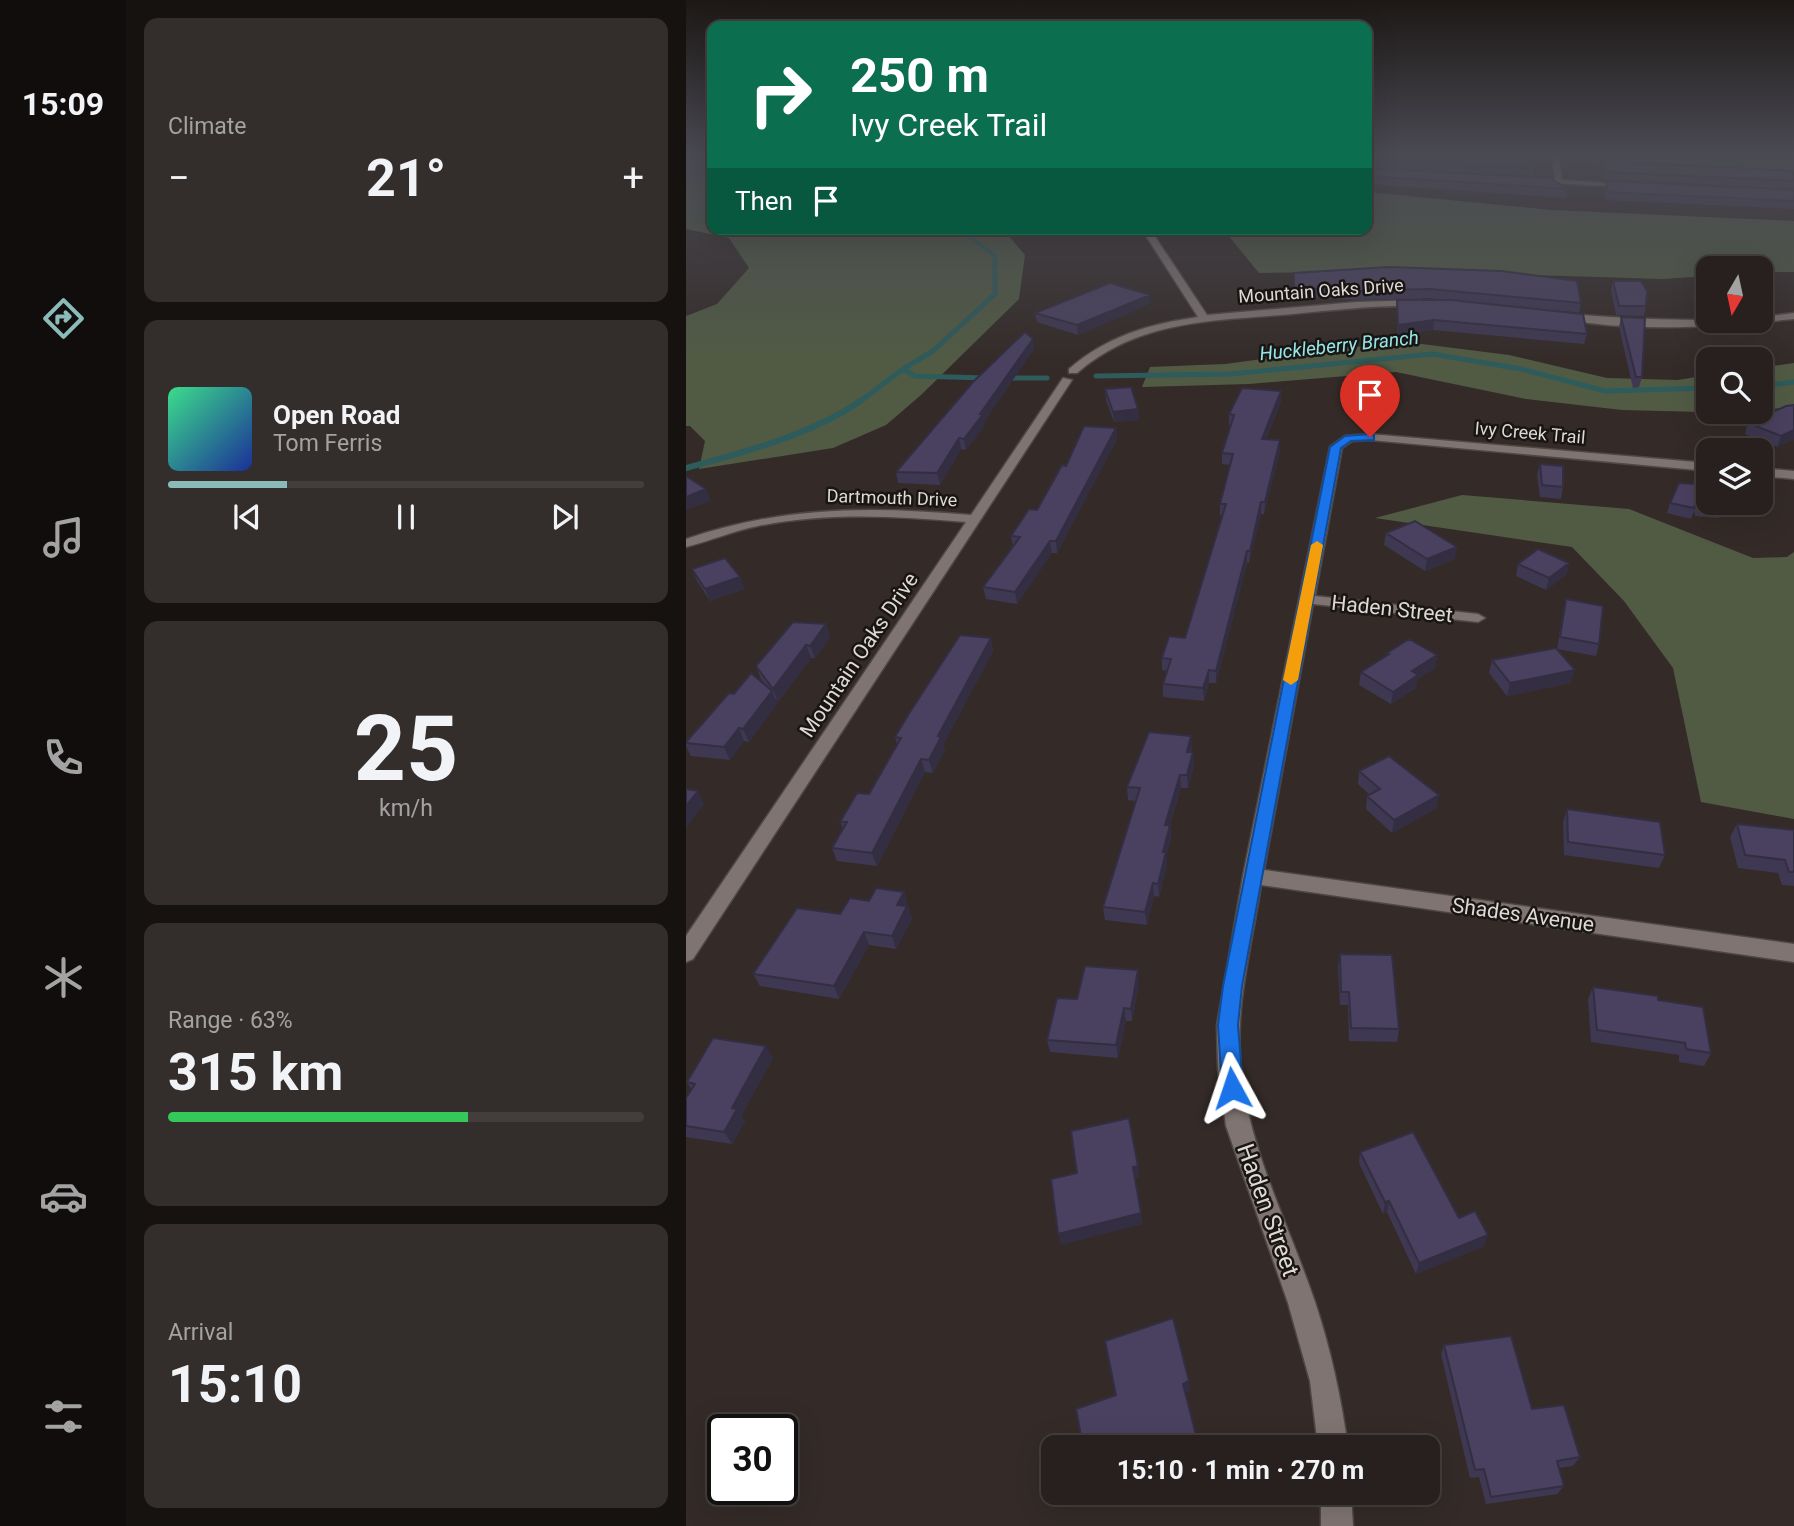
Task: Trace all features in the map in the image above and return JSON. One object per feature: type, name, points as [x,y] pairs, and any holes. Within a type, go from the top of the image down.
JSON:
[{"type":"street","points":[[1150,235],[1205,320]]},
{"type":"street","name":"Mountain Oaks Drive","points":[[686,953],[1070,376],[1091,355],[1122,339],[1154,329],[1205,320],[1378,304],[1438,304]]},
{"type":"street","points":[[1543,313],[1601,320],[1675,324],[1741,322],[1794,316]]},
{"type":"street","name":"Ivy Creek Trail","points":[[1344,432],[1370,437],[1696,466]]},
{"type":"street","name":"Haden Street","points":[[1331,1435],[1324,1381],[1303,1303],[1238,1126],[1231,1080],[1228,1025],[1253,876],[1306,599],[1336,447],[1344,432]]},
{"type":"street","points":[[1773,473],[1794,475]]},
{"type":"street","name":"Dartmouth Drive","points":[[686,543],[758,522],[828,512],[882,511],[975,519]]},
{"type":"street","name":"Haden Street","points":[[1306,599],[1478,618]]},
{"type":"street","name":"Shades Avenue","points":[[1253,876],[1794,953]]},
{"type":"street","points":[[1336,1505],[1337,1526]]},
{"type":"green space","points":[[686,224],[707,224],[707,233],[686,229]]},
{"type":"green space","points":[[1372,224],[1794,224],[1794,272],[1773,272],[1773,256],[1696,256],[1696,277],[1662,279],[1407,271],[1259,273],[1228,235],[1372,235]]},
{"type":"green space","points":[[715,235],[1008,235],[1025,255],[1019,299],[921,395],[886,425],[833,448],[699,469],[705,441],[690,426],[686,426],[686,316],[717,304],[749,268],[729,238]]},
{"type":"green space","points":[[1422,344],[1509,355],[1607,378],[1678,380],[1696,377],[1696,412],[1622,410],[1526,399],[1396,372],[1249,384],[1142,387],[1150,367],[1225,364],[1351,347]]},
{"type":"green space","points":[[1794,363],[1794,406],[1773,409],[1773,366]]},
{"type":"green space","points":[[1462,495],[1629,509],[1753,558],[1787,557],[1794,552],[1794,819],[1701,802],[1673,668],[1624,601],[1572,547],[1375,518]]},
{"type":"building","points":[[1389,267],[1501,271],[1577,281],[1581,303],[1430,289],[1353,291],[1294,287],[1294,273]]},
{"type":"building","points":[[1613,281],[1641,281],[1647,291],[1646,306],[1619,306]]},
{"type":"building","points":[[1110,283],[1150,295],[1077,325],[1035,313]]},
{"type":"building","points":[[1397,300],[1451,300],[1583,314],[1587,334],[1434,320],[1398,325]]},
{"type":"building","points":[[1621,317],[1645,318],[1642,377],[1636,377]]},
{"type":"building","points":[[1025,332],[1033,339],[980,414],[983,414],[964,439],[959,438],[937,473],[896,472],[973,382]]},
{"type":"building","points":[[1131,387],[1138,409],[1113,412],[1105,389]]},
{"type":"building","points":[[1242,388],[1281,391],[1262,439],[1280,440],[1265,502],[1261,502],[1216,671],[1209,670],[1203,688],[1163,684],[1171,659],[1162,658],[1169,636],[1185,638],[1226,504],[1220,504],[1233,454],[1222,453],[1234,415],[1229,414]]},
{"type":"building","points":[[1794,405],[1794,430],[1781,436],[1751,424],[1773,424],[1773,412]]},
{"type":"building","points":[[1084,426],[1116,428],[1056,541],[1050,541],[1015,592],[983,587],[1020,537],[1011,536],[1029,509],[1037,510],[1062,465],[1066,466]]},
{"type":"building","points":[[1540,464],[1563,466],[1563,487],[1542,485]]},
{"type":"building","points":[[686,476],[706,489],[686,497]]},
{"type":"building","points":[[1693,481],[1696,481],[1694,508],[1670,503],[1679,483],[1694,484]]},
{"type":"building","points":[[1415,521],[1457,547],[1427,559],[1386,533]]},
{"type":"building","points":[[1538,549],[1569,563],[1549,578],[1518,564]]},
{"type":"building","points":[[725,558],[740,577],[705,589],[692,569]]},
{"type":"building","points":[[1566,599],[1603,606],[1599,644],[1560,637]]},
{"type":"building","points":[[793,622],[826,624],[810,646],[806,645],[773,689],[756,666]]},
{"type":"building","points":[[960,635],[991,638],[938,736],[941,737],[929,760],[921,759],[872,853],[832,848],[847,822],[840,822],[857,793],[869,794],[901,738],[895,737]]},
{"type":"building","points":[[1409,639],[1437,655],[1412,671],[1418,675],[1393,692],[1361,672],[1389,654],[1387,653]]},
{"type":"building","points":[[1556,648],[1575,670],[1510,683],[1492,660]]},
{"type":"building","points":[[751,673],[772,691],[743,729],[739,728],[724,747],[686,743],[729,693],[734,694]]},
{"type":"building","points":[[1149,732],[1191,736],[1187,752],[1193,752],[1187,775],[1180,775],[1165,825],[1170,825],[1158,884],[1153,883],[1145,912],[1103,907],[1140,788],[1127,787]]},
{"type":"building","points":[[1389,756],[1439,795],[1394,820],[1367,796],[1380,789],[1359,771]]},
{"type":"building","points":[[686,789],[698,791],[686,806]]},
{"type":"building","points":[[1567,809],[1660,822],[1665,855],[1568,842]]},
{"type":"building","points":[[1737,824],[1794,830],[1794,872],[1789,872],[1785,860],[1745,855]]},
{"type":"building","points":[[876,888],[904,892],[897,905],[907,906],[892,936],[864,932],[834,986],[753,974],[797,908],[840,914],[850,898],[869,901]]},
{"type":"building","points":[[1340,954],[1392,955],[1399,1029],[1351,1028],[1349,992],[1341,992]]},
{"type":"building","points":[[1085,966],[1138,970],[1131,1009],[1124,1008],[1116,1045],[1047,1040],[1057,998],[1077,999]]},
{"type":"building","points":[[1593,987],[1658,996],[1658,1000],[1703,1007],[1711,1053],[1686,1049],[1685,1043],[1597,1030]]},
{"type":"building","points":[[713,1038],[766,1046],[732,1108],[737,1109],[724,1132],[686,1126],[686,1098],[695,1084],[687,1082]]},
{"type":"building","points":[[1129,1118],[1138,1166],[1133,1167],[1141,1213],[1058,1234],[1051,1179],[1077,1173],[1071,1131]]},
{"type":"building","points":[[1413,1132],[1459,1218],[1475,1211],[1488,1235],[1419,1263],[1389,1201],[1385,1202],[1360,1152]]},
{"type":"building","points":[[1173,1318],[1189,1381],[1183,1384],[1196,1435],[1081,1435],[1076,1409],[1116,1395],[1105,1341]]},
{"type":"building","points":[[1511,1336],[1532,1409],[1564,1405],[1580,1457],[1557,1461],[1564,1486],[1491,1497],[1484,1469],[1475,1470],[1444,1345]]},
{"type":"waterway","name":"Huckleberry Branch","points":[[903,369],[933,351],[995,294],[995,256],[967,235]]},
{"type":"waterway","name":"Huckleberry Branch","points":[[1096,376],[1231,374],[1432,354],[1521,369],[1605,391],[1696,388]]},
{"type":"waterway","name":"Huckleberry Branch","points":[[858,403],[903,369]]},
{"type":"waterway","name":"Huckleberry Branch","points":[[903,369],[915,376],[985,378]]},
{"type":"waterway","name":"Huckleberry Branch","points":[[1003,378],[1047,378]]},
{"type":"waterway","name":"Huckleberry Branch","points":[[1773,384],[1794,382]]},
{"type":"waterway","name":"Huckleberry Branch","points":[[686,468],[800,433],[860,401]]},
{"type":"slow traffic","points":[[1291,680],[1317,545]]},
{"type":"route","points":[[1232,1088],[1228,1025],[1233,986],[1336,447],[1349,438],[1370,437]]}]
